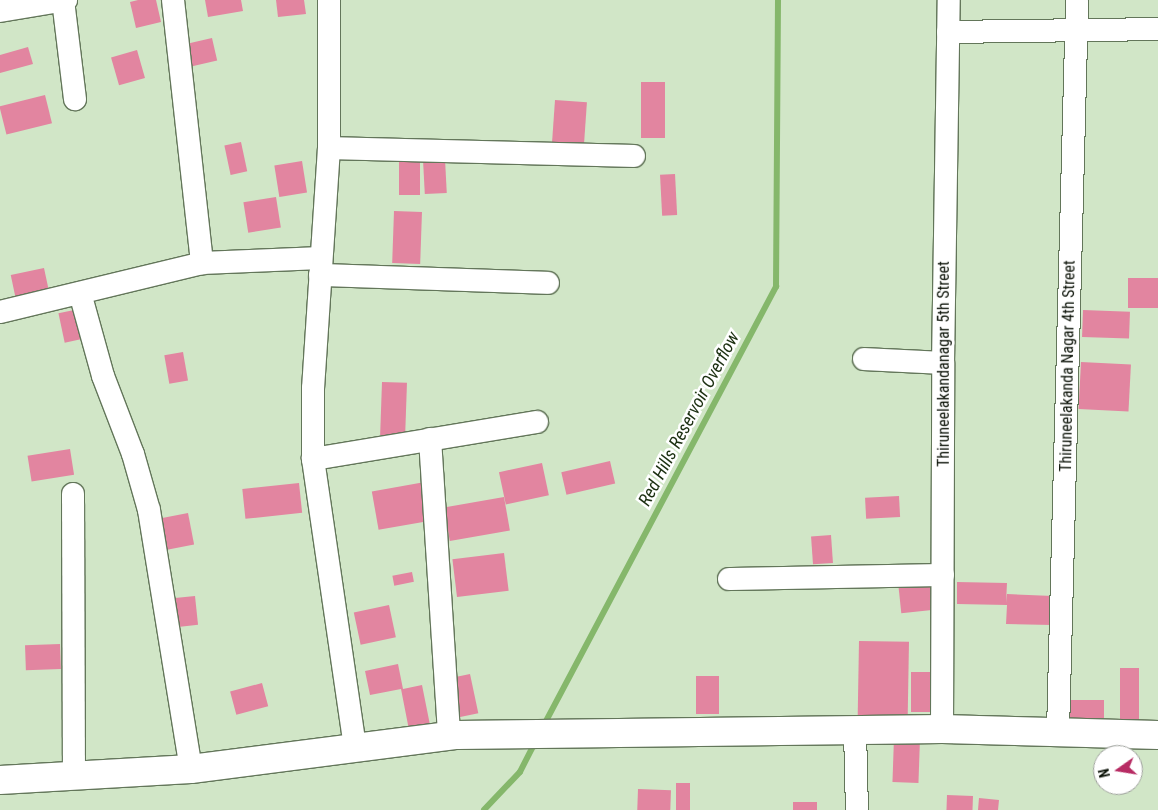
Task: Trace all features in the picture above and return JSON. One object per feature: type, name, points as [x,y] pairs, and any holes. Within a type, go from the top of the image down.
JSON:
[{"type":"street","points":[[0,11],[64,0],[75,99]]},
{"type":"street","points":[[172,0],[202,263]]},
{"type":"street","points":[[329,0],[329,148],[313,388],[313,459],[355,748]]},
{"type":"street","name":"Thiruneelakandanagar 5th Street","points":[[942,729],[943,363],[949,0]]},
{"type":"street","name":"Thiruneelakanda Nagar 4th Street","points":[[1058,732],[1077,0]]},
{"type":"street","points":[[948,32],[1076,32],[1158,29]]},
{"type":"street","points":[[329,148],[634,156]]},
{"type":"street","points":[[0,312],[202,263],[321,266],[548,283]]},
{"type":"street","points":[[80,293],[102,376],[133,454],[149,510],[191,769]]},
{"type":"street","points":[[864,359],[943,363]]},
{"type":"street","points":[[313,459],[536,422]]},
{"type":"street","points":[[430,439],[453,736]]},
{"type":"street","points":[[73,494],[74,774]]},
{"type":"street","points":[[729,579],[943,575]]},
{"type":"street","points":[[0,780],[74,774],[191,769],[453,736],[942,729],[1158,735]]},
{"type":"street","points":[[855,730],[857,810]]},
{"type":"building","points":[[156,0],[161,22],[136,28],[130,2]]},
{"type":"building","points":[[205,0],[241,0],[243,11],[208,17]]},
{"type":"building","points":[[276,0],[304,0],[306,14],[278,17]]},
{"type":"building","points":[[212,38],[217,60],[188,67],[183,45]]},
{"type":"building","points":[[28,47],[33,64],[0,73],[0,55]]},
{"type":"building","points":[[137,50],[145,78],[119,85],[111,57]]},
{"type":"building","points":[[641,82],[665,82],[665,138],[641,138]]},
{"type":"building","points":[[45,95],[52,123],[6,135],[0,106]]},
{"type":"building","points":[[555,100],[587,102],[584,145],[552,143]]},
{"type":"building","points":[[241,142],[247,171],[231,175],[224,146]]},
{"type":"building","points":[[399,158],[420,158],[420,195],[399,195]]},
{"type":"building","points":[[445,159],[447,193],[425,194],[423,160]]},
{"type":"building","points":[[302,161],[307,193],[279,197],[274,165]]},
{"type":"building","points":[[675,174],[677,215],[662,216],[660,175]]},
{"type":"building","points":[[276,197],[281,228],[248,233],[243,202]]},
{"type":"building","points":[[394,211],[422,212],[420,264],[392,263]]},
{"type":"building","points":[[44,268],[50,297],[17,304],[11,275]]},
{"type":"building","points":[[1128,278],[1158,278],[1158,308],[1128,308]]},
{"type":"building","points":[[79,309],[85,338],[65,343],[58,313]]},
{"type":"building","points":[[1083,310],[1130,312],[1129,339],[1082,337]]},
{"type":"building","points":[[183,352],[188,381],[169,384],[164,355]]},
{"type":"building","points":[[1081,362],[1131,365],[1128,412],[1079,409]]},
{"type":"building","points":[[382,382],[407,383],[405,436],[380,435]]},
{"type":"building","points":[[70,449],[74,475],[32,481],[28,456]]},
{"type":"building","points":[[610,461],[615,483],[566,495],[561,472]]},
{"type":"building","points":[[542,463],[549,495],[506,504],[499,472]]},
{"type":"building","points":[[425,482],[432,520],[379,530],[372,491]]},
{"type":"building","points":[[299,483],[302,513],[245,519],[242,489]]},
{"type":"building","points":[[899,496],[900,517],[866,519],[865,498]]},
{"type":"building","points":[[504,497],[510,530],[450,541],[444,508]]},
{"type":"building","points":[[188,513],[194,544],[161,551],[155,519]]},
{"type":"building","points":[[831,535],[833,563],[813,564],[811,536]]},
{"type":"building","points":[[504,553],[509,591],[457,597],[452,559]]},
{"type":"building","points":[[412,572],[414,582],[394,586],[392,576]]},
{"type":"building","points":[[931,580],[934,610],[901,613],[898,583]]},
{"type":"building","points":[[957,582],[1007,583],[1006,603],[1007,594],[1053,596],[1052,625],[1006,624],[1007,605],[957,604]]},
{"type":"building","points":[[195,596],[198,625],[178,627],[175,598]]},
{"type":"building","points":[[389,605],[396,637],[361,645],[354,612]]},
{"type":"building","points":[[859,641],[909,642],[908,718],[858,717]]},
{"type":"building","points":[[60,644],[61,669],[26,670],[25,645]]},
{"type":"building","points":[[398,664],[403,689],[422,685],[430,725],[409,730],[401,689],[370,695],[365,671]]},
{"type":"building","points":[[1120,668],[1139,668],[1139,724],[1120,724]]},
{"type":"building","points":[[911,672],[935,672],[935,712],[911,712]]},
{"type":"building","points":[[470,674],[478,713],[458,717],[449,678]]},
{"type":"building","points":[[696,676],[719,676],[719,714],[696,714]]},
{"type":"building","points":[[262,683],[268,706],[236,715],[230,692]]},
{"type":"building","points":[[1067,700],[1104,700],[1104,718],[1067,718]]},
{"type":"building","points":[[894,738],[920,739],[918,783],[892,782]]},
{"type":"building","points":[[676,783],[690,783],[690,810],[676,810]]},
{"type":"building","points":[[638,789],[671,790],[670,810],[637,810]]},
{"type":"building","points":[[947,795],[973,796],[972,810],[946,810]]},
{"type":"building","points":[[979,798],[999,800],[998,810],[978,810]]},
{"type":"building","points":[[793,802],[817,802],[817,810],[793,810]]},
{"type":"waterway","name":"Red Hills Reservoir Overflow","points":[[544,725],[776,287],[778,0]]},
{"type":"waterway","name":"Red Hills Reservoir Overflow","points":[[484,810],[520,772],[535,743]]}]
